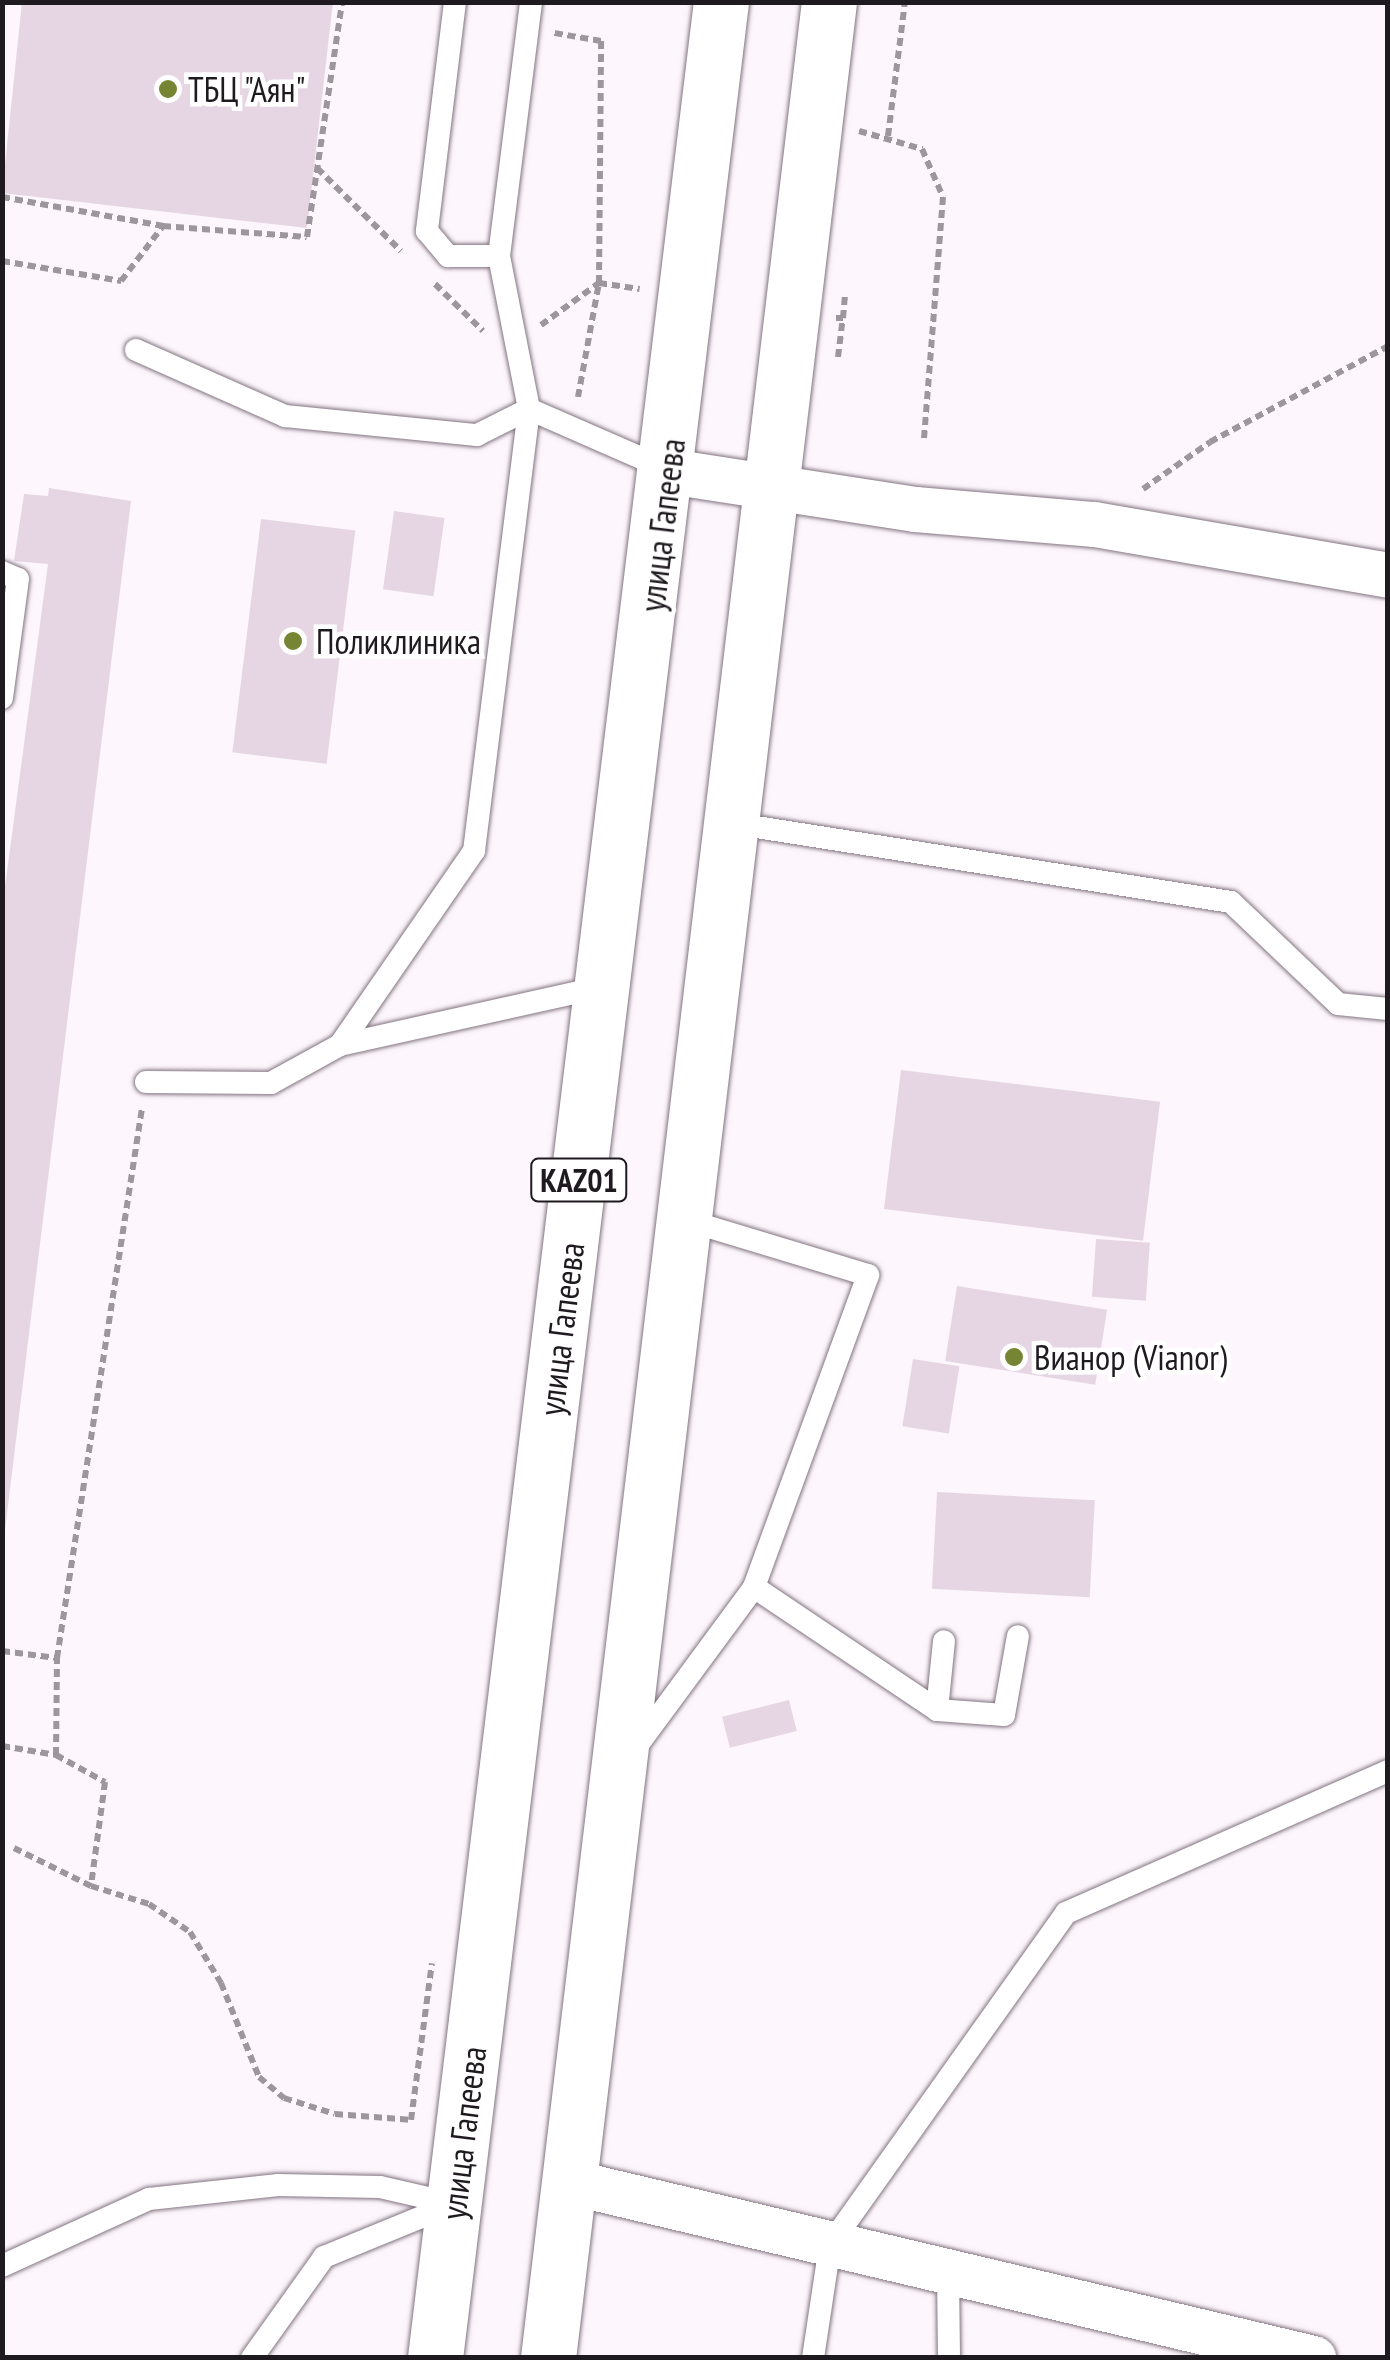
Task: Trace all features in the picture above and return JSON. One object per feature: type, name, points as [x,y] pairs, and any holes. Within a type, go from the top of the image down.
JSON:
[{"type":"highway","name":"улица Гапеева","points":[[435,2358],[669,471],[722,2]]},
{"type":"highway","name":"KАZ01","points":[[548,2358],[728,823],[776,485],[829,2]]},
{"type":"street","points":[[669,471],[915,509],[1094,524],[1388,575]]},
{"type":"street","points":[[571,2182],[1313,2358]]},
{"type":"lane","points":[[455,2],[427,231],[448,256],[499,256]]},
{"type":"lane","points":[[340,1044],[474,851],[529,408],[499,256],[532,2]]},
{"type":"lane","points":[[136,350],[285,416],[477,435],[529,408]]},
{"type":"lane","points":[[529,408],[669,471]]},
{"type":"lane","points":[[2,572],[18,579],[2,698]]},
{"type":"lane","points":[[728,823],[1231,902],[1338,1004],[1388,1009]]},
{"type":"lane","points":[[146,1082],[272,1083],[340,1044],[603,986]]},
{"type":"lane","points":[[617,1772],[754,1587],[868,1275],[680,1218]]},
{"type":"lane","points":[[754,1587],[937,1710],[1004,1714],[1018,1636]]},
{"type":"lane","points":[[937,1710],[944,1641]]},
{"type":"lane","points":[[813,2358],[830,2245],[1066,1914],[1388,1771]]},
{"type":"lane","points":[[2,2266],[149,2199],[278,2185],[380,2186],[454,2204]]},
{"type":"lane","points":[[252,2358],[324,2257],[454,2204]]},
{"type":"lane","points":[[948,2274],[948,2358]]},
{"type":"path","points":[[2,197],[162,226],[307,237],[342,2]]},
{"type":"path","points":[[888,136],[905,2]]},
{"type":"path","points":[[516,342],[600,283],[601,41],[528,28]]},
{"type":"path","points":[[857,149],[859,130],[922,148],[944,197],[924,440]]},
{"type":"path","points":[[2,261],[122,281],[162,226]]},
{"type":"path","points":[[1094,524],[1210,442],[1388,346]]},
{"type":"path","points":[[56,1755],[57,1658],[146,1082]]},
{"type":"path","points":[[2,1651],[57,1658]]},
{"type":"path","points":[[2,1746],[56,1755],[106,1782],[91,1886]]},
{"type":"path","points":[[14,1848],[91,1886],[149,1904],[190,1932],[221,1983],[259,2077],[284,2098],[335,2114],[429,2121]]},
{"type":"building","name":"ТБЦ \"Аян\"","points":[[22,2],[333,2],[307,228],[2,193]]},
{"type":"building","points":[[49,488],[131,501],[5,1530],[2,909],[48,564],[14,561],[24,494],[48,496]]},
{"type":"building","points":[[394,511],[445,518],[434,596],[383,589]]},
{"type":"building","points":[[261,519],[355,531],[327,764],[232,752]]},
{"type":"building","points":[[901,1070],[1160,1102],[1143,1241],[884,1209]]},
{"type":"building","points":[[1096,1239],[1150,1243],[1146,1301],[1092,1297]]},
{"type":"building","points":[[957,1286],[1107,1310],[1095,1385],[945,1361]]},
{"type":"building","points":[[913,1359],[959,1366],[949,1434],[902,1426]]},
{"type":"building","points":[[937,1492],[1095,1500],[1090,1597],[932,1589]]},
{"type":"building","points":[[789,1700],[797,1731],[730,1748],[722,1717]]},
{"type":"place","name":"ТБЦ \"Аян\"","points":[[168,89]]},
{"type":"place","name":"Поликлиника","points":[[293,641]]},
{"type":"place","name":"Вианор (Vianor)","points":[[1014,1357]]}]
